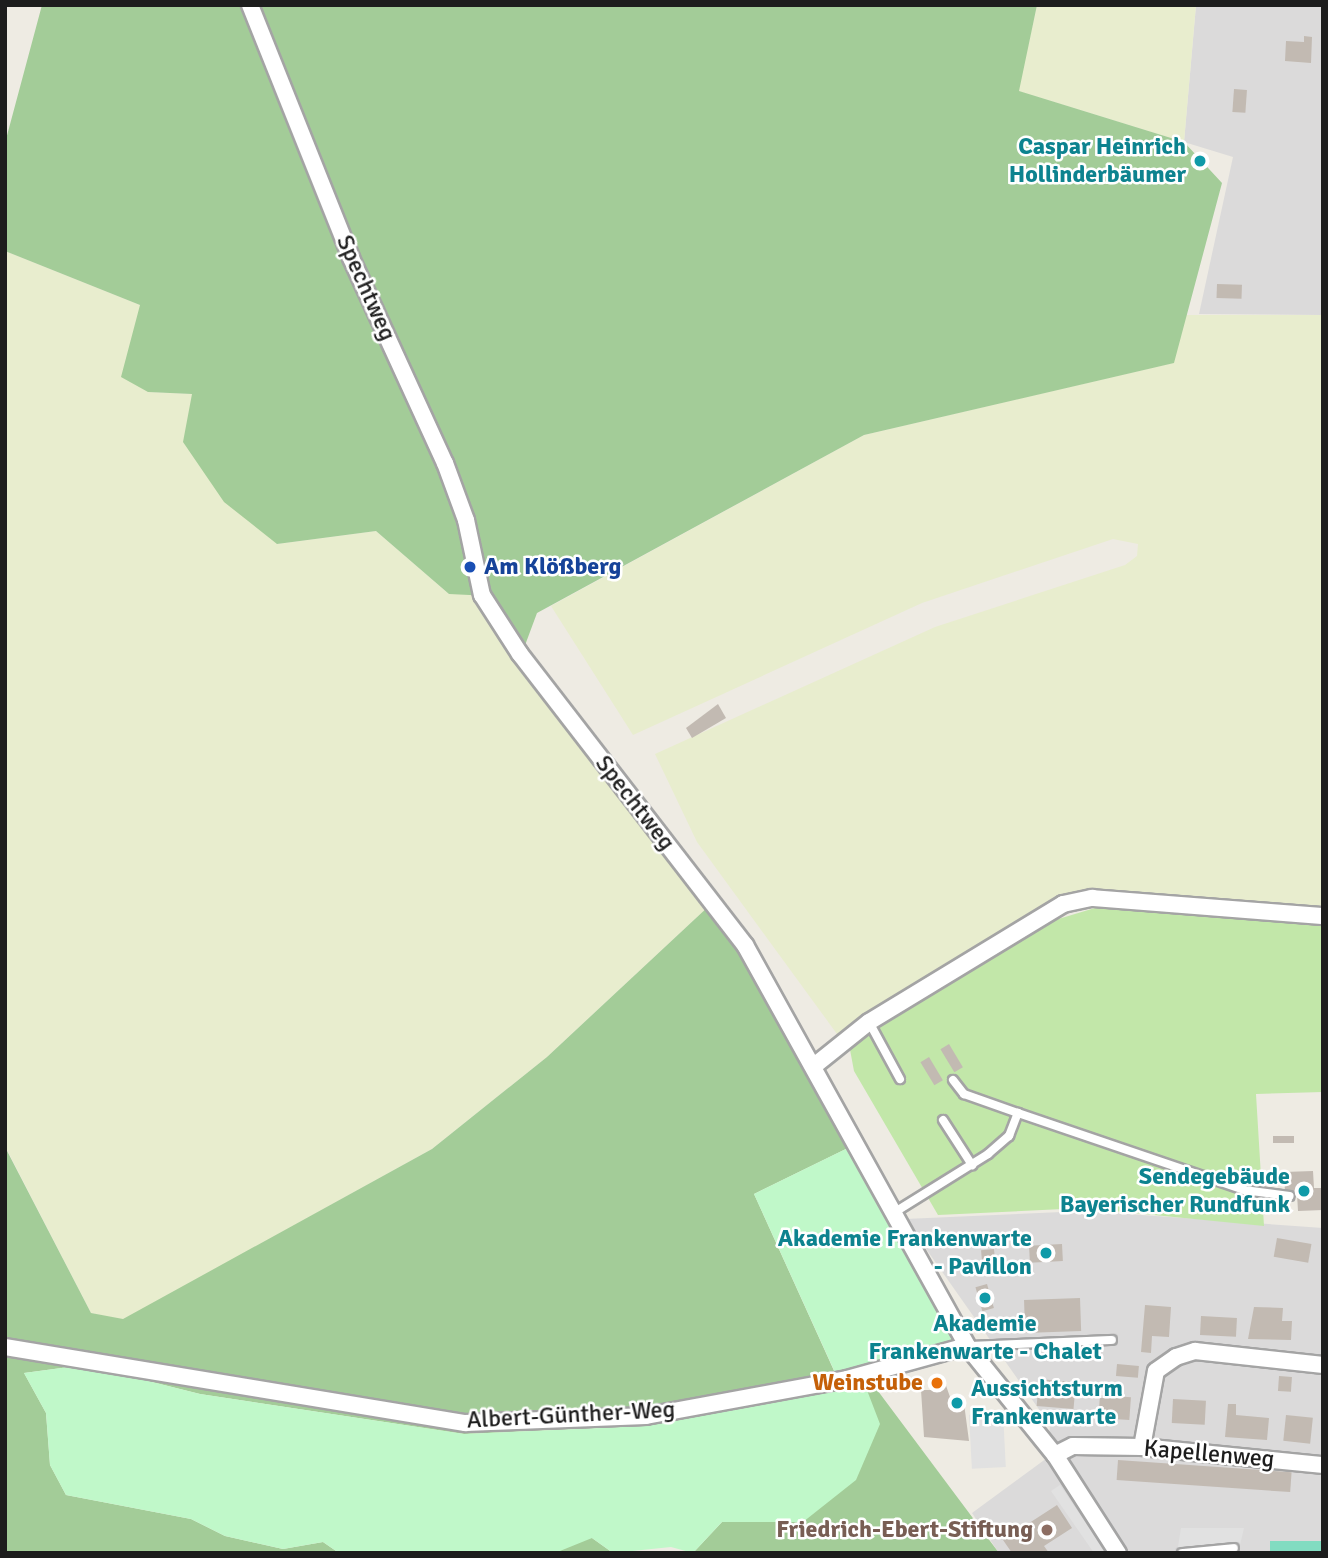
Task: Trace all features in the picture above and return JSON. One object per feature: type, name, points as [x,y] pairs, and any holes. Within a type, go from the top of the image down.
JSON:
[{"type":"street","name":"Spechtweg","points":[[250,5],[351,258],[445,463],[466,520],[482,595],[520,654],[745,944],[967,1346],[1055,1455],[1118,1553]]},
{"type":"street","points":[[814,1066],[869,1021],[1063,904],[1092,898],[1323,916]]},
{"type":"street","name":"Albert-Günther-Weg","points":[[5,1347],[465,1423],[646,1416],[847,1379],[967,1346]]},
{"type":"street","points":[[1142,1447],[1156,1371],[1176,1357],[1195,1351],[1323,1365]]},
{"type":"street","name":"Kapellenweg","points":[[1055,1455],[1073,1446],[1142,1447],[1323,1465]]},
{"type":"lane","points":[[869,1021],[900,1079]]},
{"type":"lane","points":[[953,1080],[964,1094],[1018,1113],[1244,1189],[1290,1196]]},
{"type":"lane","points":[[895,1212],[972,1165],[1009,1136],[1018,1113]]},
{"type":"lane","points":[[943,1120],[972,1165]]},
{"type":"lane","points":[[967,1346],[1112,1340]]},
{"type":"lane","points":[[1182,1553],[1234,1549]]},
{"type":"shaded area","points":[[1196,5],[1323,5],[1323,315],[1199,314],[1233,157],[1184,142]]},
{"type":"shaded area","points":[[1085,1211],[1323,1228],[1323,1553],[999,1553],[972,1513],[1047,1458],[1050,1425],[905,1219]]},
{"type":"shaded area","points":[[1003,1413],[1006,1467],[972,1469],[969,1415]]},
{"type":"shaded area","points":[[1060,1485],[1106,1553],[1094,1553],[1051,1491]]},
{"type":"shaded area","points":[[1181,1528],[1244,1528],[1238,1553],[1177,1553]]},
{"type":"green space","points":[[42,5],[1037,5],[1019,91],[1184,142],[1222,183],[1174,363],[864,435],[537,613],[524,648],[490,596],[449,594],[376,531],[277,544],[224,502],[183,442],[192,394],[148,392],[121,377],[140,305],[5,251],[5,143]]},
{"type":"green space","points":[[1037,5],[1196,5],[1184,142],[1018,91]]},
{"type":"green space","points":[[5,251],[140,305],[148,392],[193,394],[277,544],[376,531],[449,594],[474,593],[710,905],[547,1057],[432,1149],[123,1320],[91,1313],[5,1146]]},
{"type":"green space","points":[[1186,315],[1323,315],[1323,910],[1051,903],[837,1034],[697,842],[655,754],[935,627],[1125,565],[1137,556],[1138,544],[1113,539],[922,603],[633,735],[551,606],[864,435],[1173,363]]},
{"type":"green space","points":[[1108,904],[1323,923],[1323,1092],[1256,1094],[1264,1226],[1084,1208],[938,1215],[854,1071],[848,1039],[1032,927]]},
{"type":"green space","points":[[710,905],[854,1145],[754,1194],[840,1384],[869,1379],[999,1553],[693,1553],[722,1522],[803,1522],[647,1426],[464,1434],[200,1394],[84,1365],[24,1373],[46,1413],[50,1465],[66,1495],[191,1519],[225,1536],[283,1549],[323,1542],[339,1553],[5,1553],[5,1147],[91,1313],[123,1319],[432,1149],[547,1057]]},
{"type":"green space","points":[[854,1145],[958,1342],[838,1379],[754,1194]]},
{"type":"green space","points":[[84,1365],[200,1394],[464,1434],[647,1426],[865,1385],[880,1424],[856,1480],[803,1522],[722,1522],[693,1553],[671,1547],[613,1553],[592,1538],[555,1553],[339,1553],[323,1542],[283,1549],[225,1536],[191,1519],[66,1495],[50,1465],[46,1413],[24,1373]]},
{"type":"green space","points":[[592,1538],[613,1553],[555,1553],[578,1539]]},
{"type":"green space","points":[[1270,1541],[1323,1541],[1323,1553],[1270,1553]]},
{"type":"building","points":[[1304,36],[1312,37],[1311,63],[1285,61],[1286,41],[1304,42]]},
{"type":"building","points":[[1234,89],[1247,90],[1245,113],[1232,112]]},
{"type":"building","points":[[1217,284],[1242,285],[1241,299],[1217,298]]},
{"type":"building","points":[[718,704],[726,718],[692,738],[686,728]]},
{"type":"building","points":[[949,1044],[963,1067],[954,1072],[940,1049]]},
{"type":"building","points":[[929,1057],[943,1080],[934,1085],[920,1062]]},
{"type":"building","points":[[1273,1136],[1294,1136],[1294,1143],[1273,1143]]},
{"type":"building","name":"Sendegebäude Bayerischer Rundfunk","points":[[1313,1171],[1314,1188],[1323,1188],[1323,1210],[1298,1211],[1297,1194],[1285,1194],[1284,1172]]},
{"type":"building","points":[[1277,1238],[1311,1244],[1308,1263],[1274,1257]]},
{"type":"building","name":"Akademie Frankenwarte - Pavillon","points":[[1062,1244],[1063,1261],[1030,1263],[1029,1246]]},
{"type":"building","points":[[994,1249],[996,1273],[983,1274],[981,1250]]},
{"type":"building","name":"Akademie Frankenwarte - Chalet","points":[[987,1284],[994,1308],[982,1311],[975,1287]]},
{"type":"building","points":[[1080,1298],[1081,1331],[1025,1333],[1024,1300]]},
{"type":"building","points":[[1145,1305],[1171,1307],[1169,1337],[1152,1336],[1151,1353],[1141,1352]]},
{"type":"building","points":[[1254,1307],[1283,1308],[1282,1321],[1292,1321],[1291,1340],[1248,1339]]},
{"type":"building","points":[[1201,1316],[1237,1318],[1236,1337],[1200,1335]]},
{"type":"building","points":[[1117,1364],[1139,1366],[1138,1378],[1116,1376]]},
{"type":"building","points":[[1279,1376],[1292,1377],[1291,1392],[1278,1391]]},
{"type":"building","points":[[943,1377],[950,1397],[963,1396],[969,1441],[924,1437],[921,1390],[931,1390],[930,1378]]},
{"type":"building","points":[[1039,1379],[1076,1382],[1074,1409],[1037,1406]]},
{"type":"building","points":[[1100,1395],[1131,1397],[1129,1420],[1098,1418]]},
{"type":"building","points":[[1173,1399],[1206,1401],[1205,1425],[1172,1423]]},
{"type":"building","points":[[1228,1404],[1236,1404],[1236,1415],[1269,1418],[1267,1440],[1225,1437]]},
{"type":"building","points":[[1286,1415],[1313,1418],[1310,1444],[1283,1441]]},
{"type":"building","points":[[1118,1460],[1292,1472],[1290,1492],[1117,1480]]},
{"type":"building","points":[[1057,1505],[1072,1528],[1044,1546],[1049,1553],[1012,1553],[1003,1540]]},
{"type":"place","name":"Caspar Heinrich Hollinderbäumer","points":[[1200,161]]},
{"type":"place","name":"Am Klößberg","points":[[470,567]]},
{"type":"place","name":"Sendegebäude Bayerischer Rundfunk","points":[[1304,1191]]},
{"type":"place","name":"Akademie Frankenwarte - Pavillon","points":[[1046,1253]]},
{"type":"place","name":"Akademie Frankenwarte - Chalet","points":[[985,1298]]},
{"type":"place","name":"Weinstube","points":[[937,1383]]},
{"type":"place","name":"Aussichtsturm Frankenwarte","points":[[957,1403]]},
{"type":"place","name":"Friedrich-Ebert-Stiftung","points":[[1047,1530]]}]
